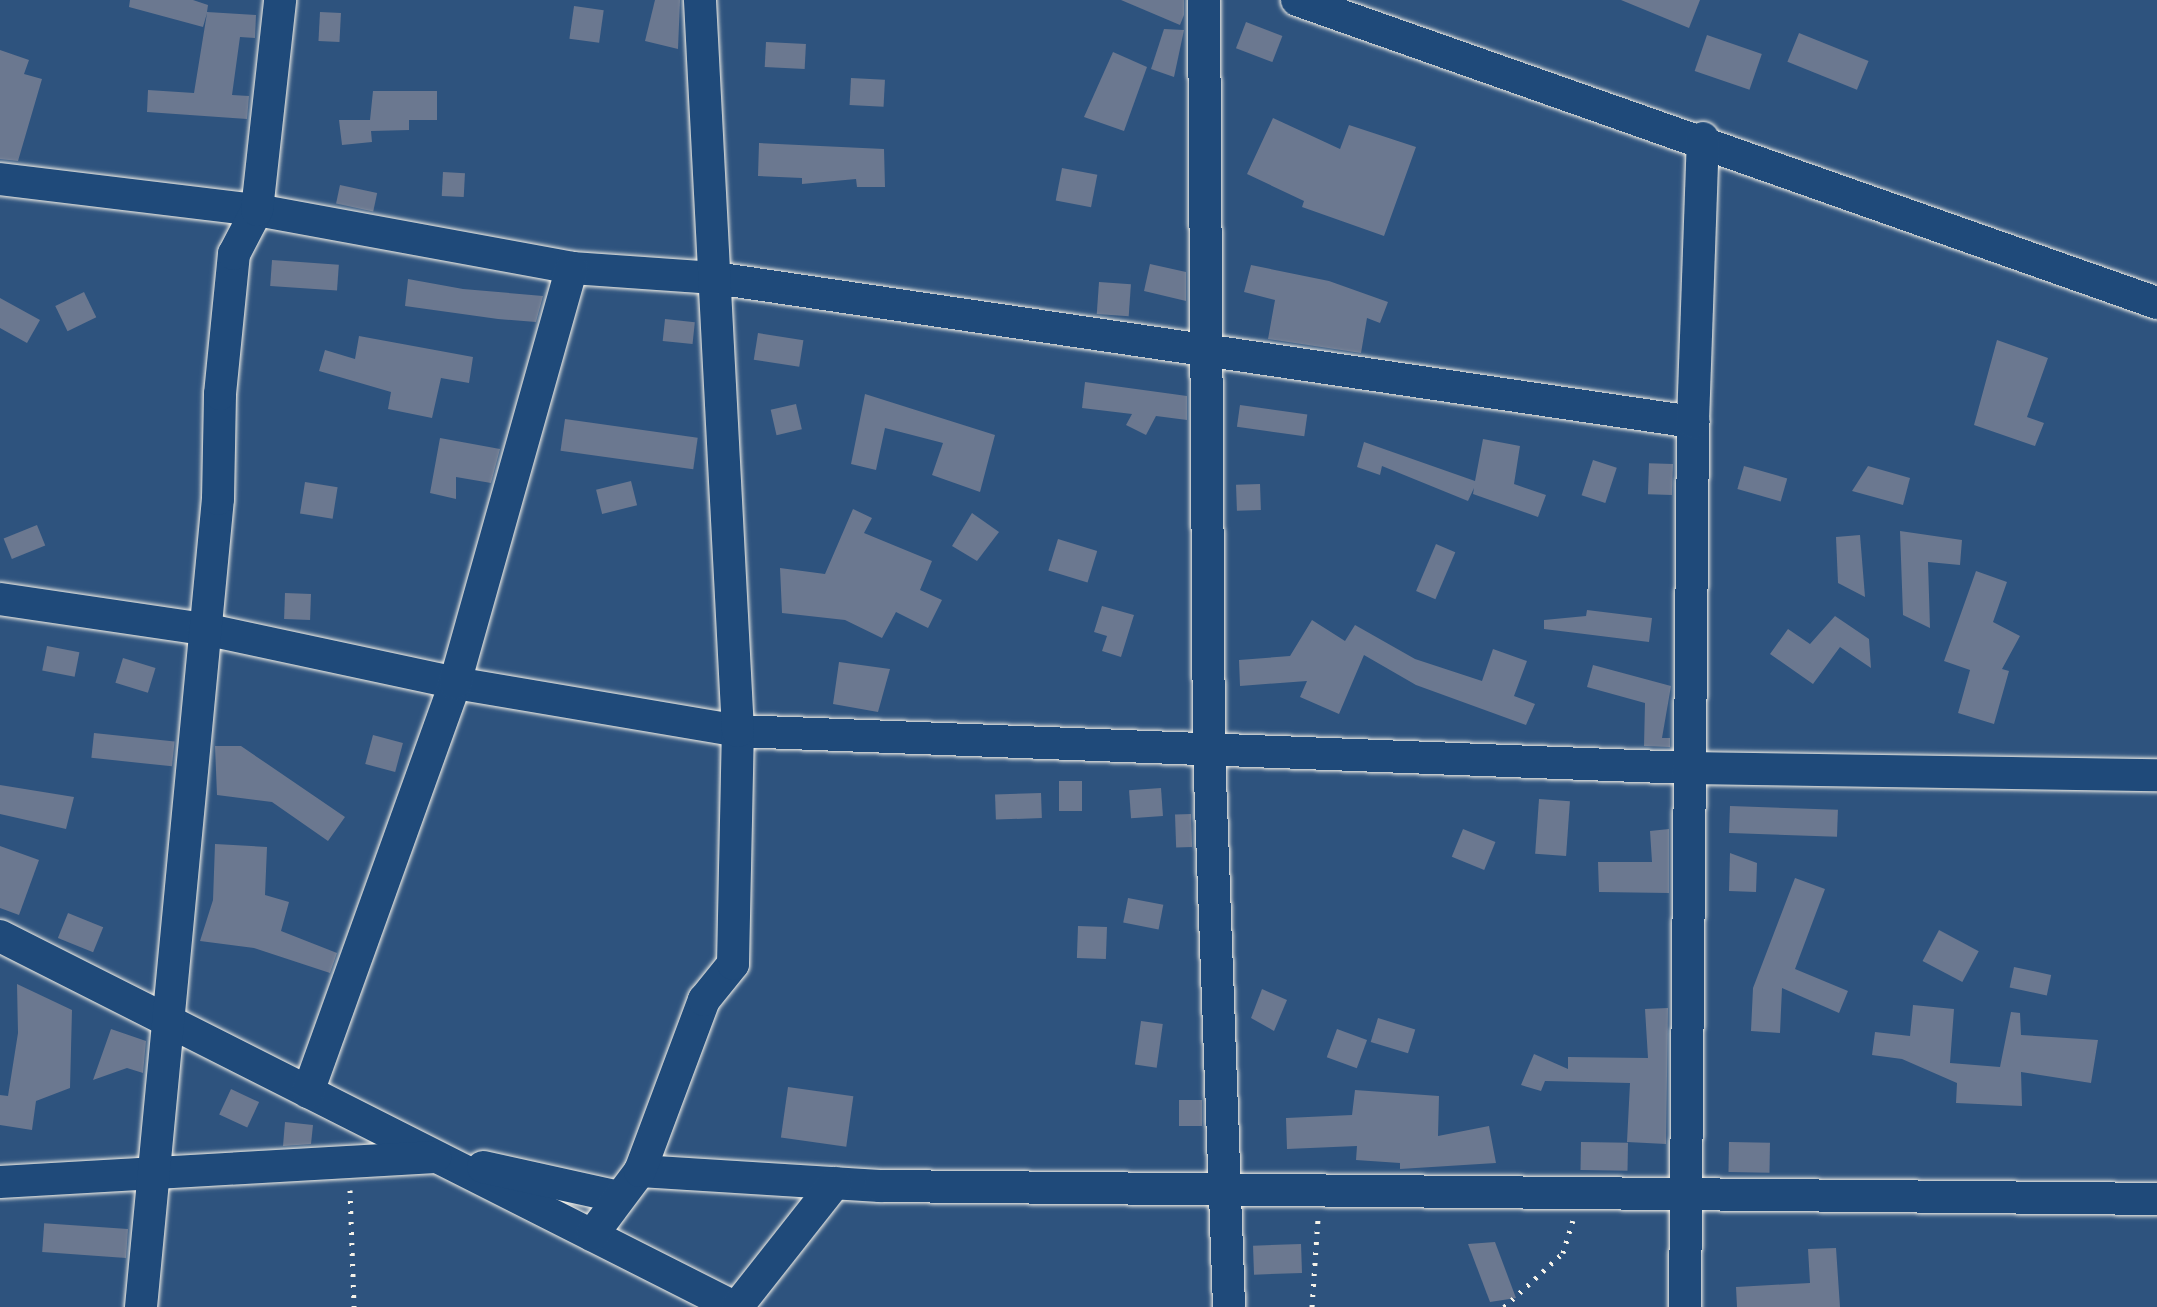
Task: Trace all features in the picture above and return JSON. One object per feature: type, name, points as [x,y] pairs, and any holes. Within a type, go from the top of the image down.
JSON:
[{"type":"street","points":[[141,1307],[158,1176],[234,254],[257,210],[280,0]]},
{"type":"street","points":[[592,1235],[630,1184],[704,1000],[733,964],[738,731],[700,0]]},
{"type":"street","points":[[1204,0],[1209,750],[1229,1307]]},
{"type":"street","points":[[1297,0],[1703,138],[2157,303]]},
{"type":"street","points":[[1685,1307],[1692,422],[1703,138]]},
{"type":"street","points":[[0,179],[257,210],[572,268],[715,278],[1692,422]]},
{"type":"street","points":[[308,1092],[455,683],[572,268]]},
{"type":"street","points":[[0,599],[204,629],[455,683],[738,731],[1689,768],[2157,775]]},
{"type":"street","points":[[0,936],[736,1307],[835,1183]]},
{"type":"street","points":[[0,1182],[158,1176],[437,1157],[630,1184],[835,1183],[2157,1199]]},
{"type":"path","points":[[350,1163],[354,1307]]},
{"type":"path","points":[[1312,1307],[1320,1189]]},
{"type":"path","points":[[1504,1307],[1563,1253],[1582,1194]]},
{"type":"building","points":[[130,0],[193,0],[208,5],[207,12],[256,15],[255,38],[240,37],[232,95],[249,96],[247,119],[147,112],[148,90],[194,93],[207,13],[203,27],[129,7]]},
{"type":"building","points":[[655,0],[680,0],[678,49],[645,41]]},
{"type":"building","points":[[1121,0],[1184,0],[1184,15],[1180,25]]},
{"type":"building","points":[[1621,0],[1700,0],[1689,28]]},
{"type":"building","points":[[574,6],[604,10],[599,43],[569,39]]},
{"type":"building","points":[[320,12],[341,13],[339,42],[318,41]]},
{"type":"building","points":[[1246,22],[1282,36],[1272,62],[1236,48]]},
{"type":"building","points":[[1164,29],[1184,30],[1174,77],[1151,69]]},
{"type":"building","points":[[1799,33],[1869,61],[1857,90],[1787,62]]},
{"type":"building","points":[[1707,35],[1762,54],[1749,90],[1695,71]]},
{"type":"building","points":[[766,42],[806,44],[805,69],[765,67]]},
{"type":"building","points":[[0,50],[29,60],[24,74],[42,79],[18,161],[0,159]]},
{"type":"building","points":[[1113,52],[1147,67],[1124,131],[1084,117]]},
{"type":"building","points":[[851,78],[885,80],[884,107],[850,105]]},
{"type":"building","points":[[373,91],[437,91],[437,120],[409,120],[409,130],[371,131],[372,142],[342,145],[339,120],[370,120]]},
{"type":"building","points":[[1273,118],[1340,149],[1349,125],[1416,147],[1384,236],[1302,207],[1304,201],[1247,174]]},
{"type":"building","points":[[759,143],[884,149],[885,187],[857,187],[856,179],[802,184],[802,178],[758,176]]},
{"type":"building","points":[[1062,168],[1097,175],[1091,207],[1056,200]]},
{"type":"building","points":[[443,172],[465,173],[464,197],[442,196]]},
{"type":"building","points":[[340,185],[377,193],[373,211],[336,204]]},
{"type":"building","points":[[272,260],[339,265],[337,291],[270,286]]},
{"type":"building","points":[[1150,264],[1186,272],[1186,301],[1144,291]]},
{"type":"building","points":[[1251,265],[1329,281],[1388,302],[1380,323],[1367,318],[1361,353],[1268,339],[1275,300],[1244,292]]},
{"type":"building","points":[[408,279],[463,289],[543,296],[536,322],[498,319],[405,306]]},
{"type":"building","points":[[1099,282],[1131,284],[1129,316],[1097,314]]},
{"type":"building","points":[[84,292],[96,317],[68,331],[55,306]]},
{"type":"building","points":[[0,298],[40,320],[27,343],[0,328]]},
{"type":"building","points":[[665,319],[695,322],[693,344],[663,341]]},
{"type":"building","points":[[758,333],[803,340],[799,367],[754,360]]},
{"type":"building","points":[[359,336],[473,357],[469,383],[441,378],[432,418],[388,409],[391,392],[319,371],[325,350],[355,359]]},
{"type":"building","points":[[1997,340],[2048,358],[2027,417],[2044,423],[2035,446],[1974,425]]},
{"type":"building","points":[[1085,382],[1187,396],[1187,420],[1156,416],[1146,435],[1126,425],[1132,414],[1082,408]]},
{"type":"building","points":[[865,394],[995,435],[980,492],[932,475],[943,443],[885,428],[876,470],[851,464]]},
{"type":"building","points":[[796,404],[802,429],[777,435],[771,410]]},
{"type":"building","points":[[1240,405],[1307,414],[1304,436],[1237,427]]},
{"type":"building","points":[[565,419],[698,438],[693,469],[561,451]]},
{"type":"building","points":[[440,438],[500,449],[491,483],[456,477],[456,499],[430,493]]},
{"type":"building","points":[[1483,439],[1520,446],[1514,484],[1546,495],[1538,517],[1473,494],[1474,488],[1468,501],[1382,466],[1380,475],[1357,467],[1364,442],[1475,481]]},
{"type":"building","points":[[1593,460],[1617,468],[1605,503],[1582,495]]},
{"type":"building","points":[[1649,463],[1673,464],[1672,495],[1648,494]]},
{"type":"building","points":[[1744,466],[1787,478],[1781,501],[1737,489]]},
{"type":"building","points":[[1868,466],[1910,478],[1903,505],[1852,491]]},
{"type":"building","points":[[631,481],[637,505],[602,514],[596,490]]},
{"type":"building","points":[[305,482],[338,487],[333,519],[300,514]]},
{"type":"building","points":[[1260,484],[1261,510],[1237,511],[1236,485]]},
{"type":"building","points":[[853,509],[872,518],[864,533],[932,561],[920,590],[942,600],[928,628],[896,612],[882,638],[845,620],[782,613],[780,568],[825,574]]},
{"type":"building","points":[[972,513],[999,532],[977,561],[952,546]]},
{"type":"building","points":[[37,525],[45,545],[12,559],[4,538]]},
{"type":"building","points":[[1900,531],[1962,540],[1960,565],[1928,562],[1930,628],[1903,615]]},
{"type":"building","points":[[1860,535],[1865,597],[1838,583],[1836,537]]},
{"type":"building","points":[[1058,539],[1097,551],[1088,583],[1048,571]]},
{"type":"building","points":[[1436,544],[1455,552],[1435,599],[1416,591]]},
{"type":"building","points":[[1976,571],[2007,582],[1993,622],[2020,636],[2002,669],[2009,671],[1994,724],[1958,713],[1970,670],[1944,661]]},
{"type":"building","points":[[285,593],[311,594],[310,620],[284,619]]},
{"type":"building","points":[[1102,606],[1134,615],[1121,657],[1102,651],[1107,636],[1094,632]]},
{"type":"building","points":[[1587,610],[1652,618],[1649,642],[1544,629],[1544,620],[1586,616]]},
{"type":"building","points":[[1835,616],[1869,639],[1871,668],[1840,647],[1813,684],[1770,654],[1788,629],[1810,644]]},
{"type":"building","points":[[1312,620],[1345,641],[1355,625],[1415,659],[1482,681],[1493,649],[1527,661],[1514,696],[1535,704],[1526,725],[1416,685],[1364,655],[1339,714],[1300,697],[1307,681],[1240,686],[1239,660],[1290,656]]},
{"type":"building","points":[[47,646],[79,652],[75,677],[42,671]]},
{"type":"building","points":[[123,658],[156,668],[148,693],[115,683]]},
{"type":"building","points":[[839,662],[890,669],[878,712],[833,704]]},
{"type":"building","points":[[1593,665],[1671,686],[1662,738],[1670,738],[1670,747],[1644,746],[1645,703],[1587,687]]},
{"type":"building","points":[[94,733],[175,741],[172,766],[91,758]]},
{"type":"building","points":[[373,735],[403,743],[395,772],[365,764]]},
{"type":"building","points":[[215,746],[241,746],[345,817],[328,841],[272,802],[217,795]]},
{"type":"building","points":[[1059,781],[1082,781],[1082,811],[1059,811]]},
{"type":"building","points":[[0,785],[74,797],[66,829],[0,814]]},
{"type":"building","points":[[1161,788],[1163,816],[1131,818],[1129,790]]},
{"type":"building","points":[[1041,793],[1042,818],[996,820],[995,795]]},
{"type":"building","points":[[1539,799],[1570,801],[1566,856],[1535,854]]},
{"type":"building","points":[[1730,806],[1838,810],[1837,837],[1729,833]]},
{"type":"building","points":[[1191,814],[1192,847],[1176,848],[1175,815]]},
{"type":"building","points":[[1463,829],[1495,842],[1484,870],[1452,857]]},
{"type":"building","points":[[1669,829],[1669,893],[1599,892],[1598,862],[1652,862],[1650,831]]},
{"type":"building","points":[[215,844],[267,847],[265,895],[289,902],[281,931],[337,953],[330,973],[254,948],[200,941],[213,900]]},
{"type":"building","points":[[0,846],[39,860],[19,915],[0,908]]},
{"type":"building","points":[[1730,853],[1757,863],[1756,892],[1729,891]]},
{"type":"building","points":[[1795,878],[1825,889],[1795,969],[1848,991],[1839,1013],[1782,988],[1780,1033],[1751,1031],[1753,988]]},
{"type":"building","points":[[1128,898],[1163,905],[1159,929],[1123,923]]},
{"type":"building","points":[[68,913],[103,927],[93,952],[58,938]]},
{"type":"building","points":[[1078,926],[1107,927],[1106,959],[1077,958]]},
{"type":"building","points":[[1939,930],[1979,951],[1962,982],[1923,961]]},
{"type":"building","points":[[2014,967],[2051,975],[2047,995],[2010,988]]},
{"type":"building","points":[[17,984],[72,1010],[70,1088],[36,1101],[32,1130],[0,1125],[0,1095],[8,1096],[18,1033]]},
{"type":"building","points":[[1262,989],[1287,1000],[1274,1031],[1251,1018]]},
{"type":"building","points":[[1913,1005],[1954,1009],[1950,1063],[2000,1067],[2011,1012],[2020,1013],[2021,1035],[2098,1040],[2091,1083],[2021,1072],[2022,1106],[1956,1103],[1957,1083],[1902,1059],[1872,1055],[1875,1032],[1910,1036]]},
{"type":"building","points":[[1668,1008],[1666,1144],[1627,1142],[1630,1083],[1545,1081],[1541,1091],[1521,1085],[1534,1054],[1568,1069],[1568,1057],[1648,1058],[1645,1009]]},
{"type":"building","points":[[1378,1018],[1415,1029],[1408,1053],[1371,1042]]},
{"type":"building","points":[[1141,1021],[1163,1024],[1157,1068],[1135,1065]]},
{"type":"building","points":[[111,1029],[146,1041],[143,1073],[127,1068],[93,1080]]},
{"type":"building","points":[[1337,1029],[1367,1040],[1357,1068],[1327,1057]]},
{"type":"building","points":[[788,1087],[853,1096],[846,1147],[781,1138]]},
{"type":"building","points":[[231,1089],[259,1102],[247,1127],[219,1114]]},
{"type":"building","points":[[1355,1090],[1439,1096],[1438,1136],[1489,1126],[1496,1163],[1400,1169],[1400,1163],[1356,1160],[1357,1146],[1287,1149],[1286,1118],[1352,1115]]},
{"type":"building","points":[[1179,1100],[1202,1100],[1202,1126],[1179,1126]]},
{"type":"building","points":[[285,1122],[313,1125],[311,1144],[283,1146]]},
{"type":"building","points":[[1581,1142],[1628,1143],[1628,1171],[1581,1170]]},
{"type":"building","points":[[1729,1142],[1770,1143],[1769,1173],[1728,1172]]},
{"type":"building","points":[[44,1223],[128,1229],[126,1258],[42,1252]]},
{"type":"building","points":[[1495,1242],[1516,1298],[1490,1302],[1468,1244]]},
{"type":"building","points":[[1301,1244],[1302,1273],[1254,1275],[1253,1246]]},
{"type":"building","points":[[1836,1248],[1840,1307],[1737,1307],[1736,1287],[1810,1283],[1808,1249]]}]
